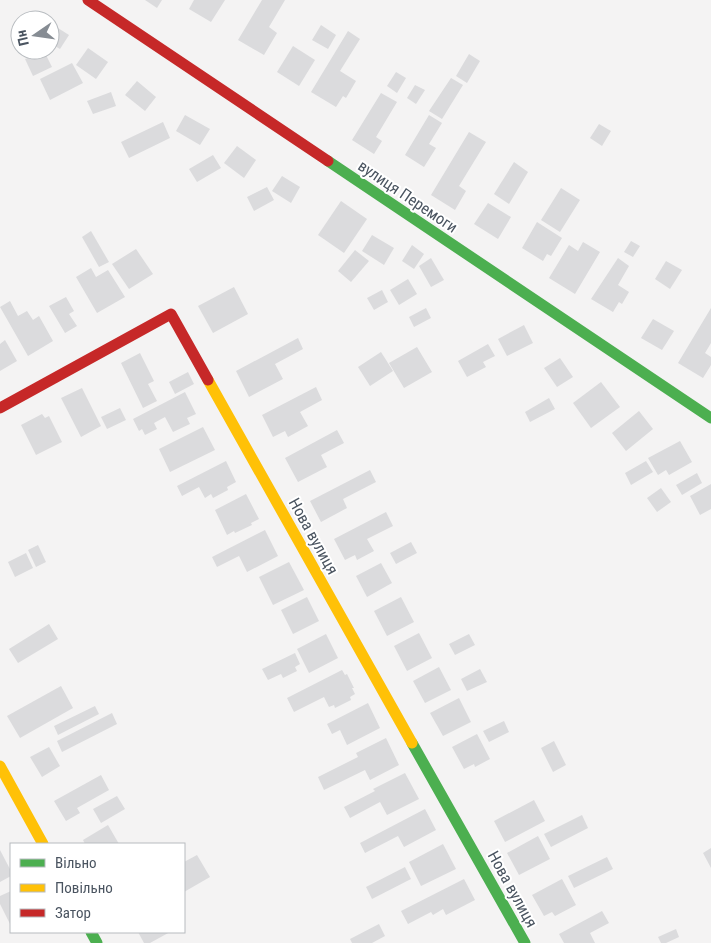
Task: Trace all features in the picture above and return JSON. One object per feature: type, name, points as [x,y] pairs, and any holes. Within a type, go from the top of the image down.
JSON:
[{"type":"street","name":"вулиця Перемоги","points":[[88,0],[711,418]]},
{"type":"street","name":"Нова вулиця","points":[[0,408],[171,314],[525,943]]},
{"type":"street","points":[[0,766],[42,843]]},
{"type":"building","points":[[145,0],[162,0],[157,8]]},
{"type":"building","points":[[194,0],[225,0],[211,22],[189,9]]},
{"type":"building","points":[[262,0],[285,0],[269,27],[277,33],[264,55],[238,40]]},
{"type":"building","points":[[321,25],[336,35],[328,49],[312,40]]},
{"type":"building","points":[[60,29],[69,35],[60,49]]},
{"type":"building","points":[[348,31],[360,39],[340,71],[356,81],[346,98],[343,96],[336,107],[311,92]]},
{"type":"building","points":[[293,46],[315,60],[299,86],[277,72]]},
{"type":"building","points":[[88,48],[108,62],[96,79],[76,65]]},
{"type":"building","points":[[469,54],[480,61],[467,83],[456,76]]},
{"type":"building","points":[[25,60],[48,60],[52,67],[33,76]]},
{"type":"building","points":[[72,63],[83,83],[50,100],[40,79]]},
{"type":"building","points":[[396,72],[406,78],[397,93],[387,86]]},
{"type":"building","points":[[451,78],[463,85],[442,119],[429,111]]},
{"type":"building","points":[[137,81],[156,97],[145,111],[125,95]]},
{"type":"building","points":[[415,85],[425,90],[416,104],[407,98]]},
{"type":"building","points":[[111,92],[116,106],[93,114],[87,101]]},
{"type":"building","points":[[381,93],[397,102],[376,137],[382,141],[374,154],[352,140]]},
{"type":"building","points":[[185,115],[210,129],[200,145],[176,131]]},
{"type":"building","points":[[429,115],[442,123],[429,144],[436,148],[424,167],[405,155]]},
{"type":"building","points":[[163,122],[170,138],[129,158],[121,142]]},
{"type":"building","points":[[599,124],[611,131],[602,146],[590,138]]},
{"type":"building","points":[[469,132],[486,142],[459,186],[466,191],[455,210],[431,195]]},
{"type":"building","points":[[237,146],[256,160],[244,178],[224,163]]},
{"type":"building","points":[[213,155],[221,168],[197,182],[189,169]]},
{"type":"building","points":[[514,162],[528,172],[509,204],[494,194]]},
{"type":"building","points":[[282,176],[300,187],[291,203],[272,191]]},
{"type":"building","points":[[267,187],[274,200],[254,211],[247,197]]},
{"type":"building","points":[[561,188],[580,200],[560,232],[541,220]]},
{"type":"building","points":[[341,201],[367,219],[344,253],[318,235]]},
{"type":"building","points":[[488,203],[511,217],[498,239],[474,224]]},
{"type":"building","points":[[537,222],[562,238],[551,256],[547,254],[543,261],[522,248]]},
{"type":"building","points":[[91,231],[109,262],[99,267],[82,237]]},
{"type":"building","points":[[372,235],[394,248],[384,265],[362,251]]},
{"type":"building","points":[[631,241],[640,246],[633,257],[624,252]]},
{"type":"building","points":[[583,242],[600,252],[575,294],[549,278],[569,245],[578,251]]},
{"type":"building","points":[[412,245],[424,254],[414,269],[402,261]]},
{"type":"building","points":[[136,249],[153,274],[129,289],[112,264]]},
{"type":"building","points":[[355,250],[369,261],[351,282],[338,271]]},
{"type":"building","points":[[431,258],[444,280],[431,287],[419,266]]},
{"type":"building","points":[[618,258],[629,266],[618,285],[629,292],[622,304],[619,302],[613,312],[591,299]]},
{"type":"building","points":[[666,261],[682,270],[670,289],[655,279]]},
{"type":"building","points":[[91,268],[96,277],[108,270],[125,297],[97,313],[76,277]]},
{"type":"building","points":[[408,279],[417,294],[399,305],[390,290]]},
{"type":"building","points":[[234,287],[248,314],[213,333],[198,306]]},
{"type":"building","points":[[382,290],[388,302],[374,310],[367,298]]},
{"type":"building","points":[[66,297],[74,311],[69,314],[77,326],[65,333],[49,306]]},
{"type":"building","points":[[10,301],[18,316],[27,311],[33,320],[39,316],[53,341],[28,356],[0,307]]},
{"type":"building","points":[[426,308],[431,318],[414,327],[409,317]]},
{"type":"building","points":[[711,308],[711,343],[705,353],[711,357],[711,365],[703,378],[678,363]]},
{"type":"building","points":[[653,319],[674,331],[662,350],[641,338]]},
{"type":"building","points":[[524,325],[533,343],[507,356],[498,339]]},
{"type":"building","points":[[298,338],[303,349],[275,364],[283,379],[249,397],[236,371]]},
{"type":"building","points":[[5,340],[17,361],[0,371],[0,344]]},
{"type":"building","points":[[488,344],[495,356],[483,362],[486,367],[467,377],[458,361]]},
{"type":"building","points":[[417,347],[432,372],[404,388],[389,363]]},
{"type":"building","points":[[381,352],[393,371],[370,386],[358,367]]},
{"type":"building","points":[[140,353],[154,381],[148,384],[157,401],[143,408],[121,363]]},
{"type":"building","points":[[560,358],[573,377],[557,387],[544,368]]},
{"type":"building","points":[[188,372],[194,384],[175,394],[169,382]]},
{"type":"building","points":[[601,382],[620,407],[591,428],[573,403]]},
{"type":"building","points":[[316,387],[322,400],[300,412],[308,426],[288,437],[285,431],[273,437],[262,415]]},
{"type":"building","points":[[82,388],[101,426],[81,437],[61,398]]},
{"type":"building","points":[[185,392],[196,414],[187,418],[190,424],[173,432],[165,417],[154,423],[157,429],[145,435],[142,429],[139,431],[133,419]]},
{"type":"building","points":[[549,398],[555,409],[530,422],[525,412]]},
{"type":"building","points":[[120,408],[126,420],[107,429],[101,417]]},
{"type":"building","points":[[639,411],[653,429],[626,451],[612,433]]},
{"type":"building","points":[[42,414],[45,418],[49,416],[62,442],[36,455],[21,425]]},
{"type":"building","points":[[203,427],[215,450],[170,472],[159,449]]},
{"type":"building","points":[[337,430],[344,443],[321,455],[327,467],[298,482],[285,458]]},
{"type":"building","points":[[680,441],[692,462],[669,475],[666,470],[658,475],[648,458]]},
{"type":"building","points":[[226,461],[236,482],[227,487],[228,490],[213,498],[211,494],[205,498],[199,487],[182,496],[177,486]]},
{"type":"building","points":[[646,461],[653,472],[631,485],[625,473]]},
{"type":"building","points":[[370,470],[376,482],[343,499],[347,508],[321,522],[310,501]]},
{"type":"building","points":[[697,473],[702,483],[682,495],[676,485]]},
{"type":"building","points":[[711,484],[711,509],[700,515],[690,496]]},
{"type":"building","points":[[661,488],[671,502],[657,512],[647,498]]},
{"type":"building","points":[[246,494],[259,519],[251,523],[252,525],[227,535],[215,510]]},
{"type":"building","points":[[386,512],[393,526],[367,539],[374,551],[357,560],[355,555],[345,560],[334,539]]},
{"type":"building","points":[[265,530],[278,556],[247,572],[239,556],[217,567],[212,557]]},
{"type":"building","points":[[411,542],[417,553],[396,564],[390,553]]},
{"type":"building","points":[[38,545],[46,562],[36,567],[28,550]]},
{"type":"building","points":[[26,553],[33,568],[15,577],[8,562]]},
{"type":"building","points":[[289,562],[304,590],[273,605],[259,577]]},
{"type":"building","points":[[381,563],[392,583],[367,597],[356,576]]},
{"type":"building","points":[[307,597],[319,621],[293,634],[281,610]]},
{"type":"building","points":[[401,597],[414,622],[387,636],[374,611]]},
{"type":"building","points":[[49,624],[58,639],[18,663],[9,649]]},
{"type":"building","points":[[419,633],[432,658],[407,671],[394,646]]},
{"type":"building","points":[[326,634],[338,658],[309,673],[297,649]]},
{"type":"building","points":[[469,634],[475,645],[455,655],[449,644]]},
{"type":"building","points":[[295,653],[300,664],[295,667],[297,671],[283,678],[281,674],[268,680],[262,669]]},
{"type":"building","points":[[439,667],[451,690],[425,703],[413,681]]},
{"type":"building","points":[[480,669],[487,682],[467,691],[461,679]]},
{"type":"building","points":[[342,670],[345,675],[347,674],[354,688],[352,688],[355,694],[350,697],[351,700],[335,708],[334,705],[329,707],[324,697],[294,712],[287,698]]},
{"type":"building","points":[[61,686],[73,708],[20,738],[7,716]]},
{"type":"building","points":[[459,698],[471,722],[443,736],[430,713]]},
{"type":"building","points":[[368,703],[380,728],[347,745],[340,730],[332,734],[327,724]]},
{"type":"building","points":[[95,706],[99,714],[58,735],[54,726]]},
{"type":"building","points":[[112,713],[117,724],[62,752],[57,741]]},
{"type":"building","points":[[504,721],[509,732],[489,742],[483,731]]},
{"type":"building","points":[[477,734],[490,759],[475,767],[474,764],[464,769],[452,747]]},
{"type":"building","points":[[386,738],[399,765],[370,780],[365,770],[324,790],[318,777],[358,757],[356,753]]},
{"type":"building","points":[[554,741],[566,765],[553,772],[541,748]]},
{"type":"building","points":[[49,747],[60,766],[42,777],[30,757]]},
{"type":"building","points":[[405,773],[419,799],[387,815],[380,802],[350,818],[344,807],[375,791],[373,789]]},
{"type":"building","points":[[101,775],[109,790],[77,808],[80,813],[66,821],[54,801]]},
{"type":"building","points":[[117,796],[125,809],[101,823],[93,809]]},
{"type":"building","points":[[534,800],[545,821],[505,842],[494,821]]},
{"type":"building","points":[[425,809],[436,830],[404,847],[398,836],[365,853],[360,843]]},
{"type":"building","points":[[582,815],[588,828],[551,847],[544,834]]},
{"type":"building","points":[[108,825],[118,843],[84,843],[83,840]]},
{"type":"building","points":[[538,836],[550,859],[519,875],[507,853]]},
{"type":"building","points":[[443,844],[456,869],[421,886],[409,862]]},
{"type":"building","points":[[711,848],[711,868],[703,853]]},
{"type":"building","points":[[0,850],[10,869],[10,877],[0,882]]},
{"type":"building","points":[[197,855],[210,877],[185,891],[185,861]]},
{"type":"building","points":[[607,857],[613,869],[574,888],[568,876]]},
{"type":"building","points":[[405,867],[411,879],[372,899],[366,887]]},
{"type":"building","points":[[464,879],[475,900],[446,915],[443,909],[433,915],[431,912],[408,924],[401,911]]},
{"type":"building","points":[[562,879],[576,905],[555,916],[552,912],[544,916],[532,895]]},
{"type":"building","points":[[10,891],[10,924],[0,904],[0,896]]},
{"type":"building","points":[[602,911],[609,923],[590,933],[595,943],[564,943],[559,934]]},
{"type":"building","points":[[379,924],[385,936],[372,943],[352,943],[350,939]]},
{"type":"building","points":[[676,929],[679,937],[666,943],[661,943],[658,937]]},
{"type":"building","points":[[139,933],[168,933],[150,943],[144,943]]},
{"type":"traffic: fast","points":[[328,161],[711,418]]},
{"type":"traffic: fast","points":[[412,743],[525,943]]},
{"type":"traffic: fast","points":[[92,933],[97,943]]},
{"type":"traffic: slow","points":[[208,380],[412,743]]},
{"type":"traffic: slow","points":[[0,766],[42,843]]},
{"type":"traffic: jam","points":[[88,0],[328,161]]},
{"type":"traffic: jam","points":[[0,408],[171,314],[208,380]]}]
